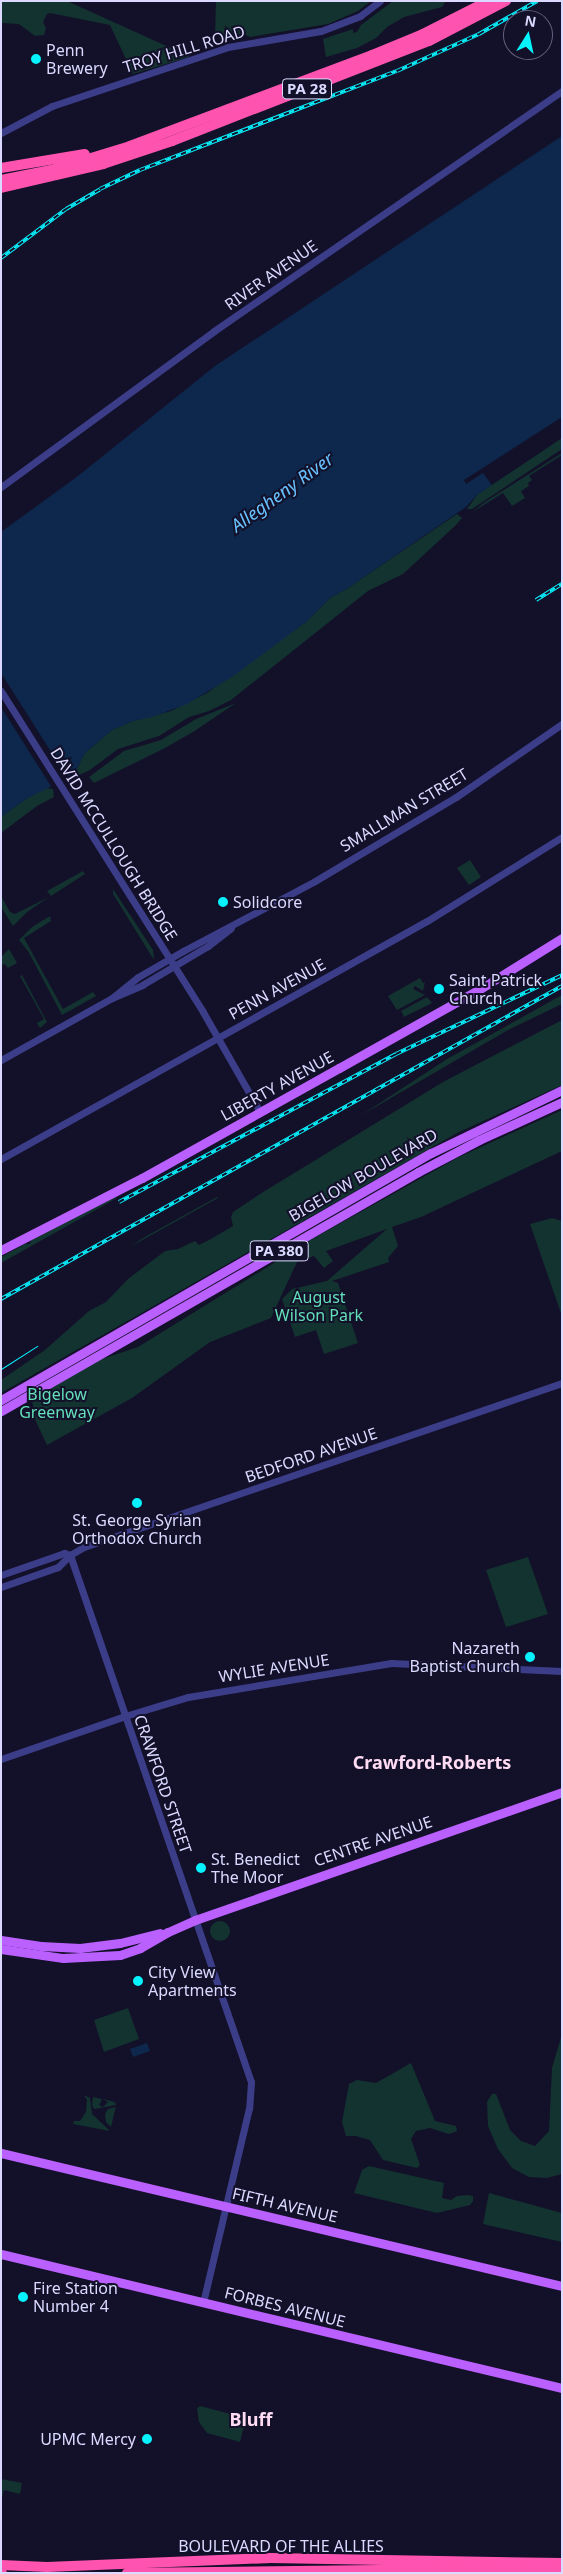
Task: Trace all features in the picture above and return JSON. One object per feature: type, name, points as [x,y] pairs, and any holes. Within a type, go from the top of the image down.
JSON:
[{"type":"highway","name":"PA 28","points":[[1,180],[56,169],[130,146],[372,55],[423,34],[488,1]]},
{"type":"highway","name":"PA 28","points":[[1,188],[67,173],[172,141],[429,41],[506,1]]},
{"type":"highway","points":[[1,168],[130,146]]},
{"type":"highway","points":[[1,196],[67,173]]},
{"type":"highway","name":"BOULEVARD OF THE ALLIES","points":[[1,2565],[46,2567],[271,2558],[562,2563]]},
{"type":"highway","name":"BOULEVARD OF THE ALLIES","points":[[127,2573],[431,2570],[562,2572]]},
{"type":"main road","name":"LIBERTY AVENUE","points":[[1,1250],[142,1178],[480,989],[562,938]]},
{"type":"main road","name":"BIGELOW BOULEVARD","points":[[1,1400],[431,1153],[562,1090]]},
{"type":"main road","name":"BIGELOW BOULEVARD","points":[[1,1410],[433,1163],[562,1102]]},
{"type":"main road","name":"CENTRE AVENUE","points":[[1,1949],[63,1958],[96,1958],[132,1951],[195,1920],[562,1792]]},
{"type":"main road","name":"CENTRE AVENUE","points":[[1,1940],[41,1946],[80,1948],[120,1943],[168,1932]]},
{"type":"main road","name":"FIFTH AVENUE","points":[[1,2153],[562,2286]]},
{"type":"main road","name":"FORBES AVENUE","points":[[1,2254],[562,2388]]},
{"type":"street","name":"TROY HILL ROAD","points":[[1,133],[52,106],[228,47],[321,32],[360,16],[380,1]]},
{"type":"street","name":"RIVER AVENUE","points":[[1,487],[207,336],[562,91]]},
{"type":"street","name":"DAVID MCCULLOUGH BRIDGE","points":[[1,691],[203,1012],[260,1112]]},
{"type":"street","name":"SMALLMAN STREET","points":[[1,1060],[112,998],[138,977],[182,951],[315,880],[456,797],[562,724]]},
{"type":"street","name":"PENN AVENUE","points":[[1,1158],[427,921],[562,837]]},
{"type":"street","name":"BEDFORD AVENUE","points":[[1,1587],[58,1567],[70,1555],[92,1544],[562,1383]]},
{"type":"street","name":"BEDFORD AVENUE","points":[[1,1575],[64,1553],[70,1555]]},
{"type":"street","name":"CRAWFORD STREET","points":[[70,1555],[251,2082],[250,2108],[203,2302]]},
{"type":"street","name":"WYLIE AVENUE","points":[[1,1759],[125,1716],[188,1697],[391,1663],[562,1671]]},
{"type":"green space","points":[[1,1],[67,1],[184,54],[189,53],[189,57],[133,74],[110,25],[50,13],[47,14],[43,22],[46,28],[44,35],[35,36],[19,24],[1,23]]},
{"type":"green space","points":[[216,1],[371,1],[358,11],[328,24],[250,37],[244,34],[215,36]]},
{"type":"green space","points":[[393,1],[446,1],[442,7],[404,17],[387,27],[376,38],[357,48],[326,57],[323,39],[353,29],[353,33],[357,32],[361,25]]},
{"type":"green space","points":[[562,438],[562,449],[472,509],[467,509],[477,495]]},
{"type":"green space","points":[[562,453],[562,455],[529,476],[532,480],[528,483],[529,486],[521,491],[525,498],[512,506],[503,493],[471,513],[485,502]]},
{"type":"green space","points":[[457,514],[462,518],[456,525],[403,574],[368,591],[231,700],[209,711],[189,717],[159,736],[118,749],[90,770],[75,777],[74,775],[84,754],[112,730],[133,721],[171,711],[207,693],[306,622],[330,598],[348,588]]},
{"type":"green space","points":[[236,703],[165,748],[94,783],[89,777],[124,751],[161,740],[196,719]]},
{"type":"green space","points":[[46,788],[53,789],[54,797],[37,806],[1,833],[1,817],[26,799]]},
{"type":"green space","points":[[470,860],[481,877],[469,885],[457,868]]},
{"type":"green space","points":[[83,871],[85,874],[51,896],[47,891]]},
{"type":"green space","points":[[113,889],[153,950],[154,960],[113,894]]},
{"type":"green space","points":[[1,896],[10,912],[15,914],[49,897],[27,912],[13,926],[1,907]]},
{"type":"green space","points":[[50,916],[51,921],[24,938],[63,1009],[93,992],[96,996],[62,1015],[28,951],[19,940],[32,927]]},
{"type":"green space","points":[[9,949],[17,963],[8,968],[5,964],[1,965],[1,957]]},
{"type":"green space","points":[[22,975],[47,1022],[40,1028],[37,1023],[44,1019],[20,976]]},
{"type":"green space","points":[[420,978],[423,983],[425,982],[423,991],[415,986],[413,989],[425,995],[397,1010],[388,996]]},
{"type":"green space","points":[[562,995],[562,1004],[508,1030],[360,1116],[447,1059]]},
{"type":"green space","points":[[427,997],[432,1003],[404,1017],[401,1011]]},
{"type":"green space","points":[[562,1020],[562,1085],[457,1133],[1,1393],[1,1380],[45,1350],[89,1311],[106,1302],[128,1279],[165,1251],[178,1249],[195,1241],[199,1245],[211,1239],[233,1226],[231,1217],[233,1212],[260,1194],[443,1082]]},
{"type":"green space","points":[[562,1110],[562,1151],[421,1217],[392,1227],[398,1246],[388,1258],[389,1262],[332,1281],[338,1283],[358,1343],[324,1354],[316,1330],[295,1337],[282,1299],[292,1289],[327,1281],[387,1229],[326,1251],[333,1261],[324,1268],[314,1256],[297,1262],[271,1318],[210,1342],[132,1398],[47,1445],[31,1411],[34,1409],[31,1398],[99,1360],[138,1347],[308,1242],[307,1240],[312,1237],[314,1238],[459,1157]]},
{"type":"green space","points":[[116,1197],[1,1263],[1,1257],[25,1244],[30,1244],[31,1240]]},
{"type":"green space","points":[[218,1198],[130,1247],[143,1238]]},
{"type":"green space","points":[[552,1218],[562,1221],[562,1316],[530,1224]]},
{"type":"green space","points":[[528,1557],[548,1614],[506,1627],[486,1570]]},
{"type":"green space","points":[[220,1921],[227,1924],[230,1931],[227,1938],[220,1941],[213,1938],[210,1931],[213,1924]]},
{"type":"green space","points":[[128,2008],[139,2039],[104,2052],[94,2020]]},
{"type":"green space","points":[[562,2034],[562,2174],[547,2178],[529,2177],[512,2168],[498,2149],[488,2126],[487,2102],[492,2094],[496,2094],[510,2130],[521,2141],[535,2146],[549,2131],[552,2068]]},
{"type":"green space","points":[[411,2063],[435,2121],[456,2126],[457,2131],[449,2134],[430,2128],[416,2131],[411,2139],[420,2165],[417,2168],[383,2160],[370,2140],[356,2136],[346,2136],[342,2122],[349,2084],[357,2080],[376,2083]]},
{"type":"green space","points":[[84,2095],[90,2098],[92,2114],[110,2131],[73,2124],[74,2121],[80,2121],[86,2112],[87,2100]]},
{"type":"green space","points":[[93,2097],[102,2099],[99,2105],[103,2107],[108,2102],[103,2099],[115,2102],[116,2105],[94,2109],[92,2105]]},
{"type":"green space","points":[[116,2107],[111,2127],[106,2122],[105,2114],[108,2109]]},
{"type":"green space","points":[[369,2166],[444,2183],[442,2198],[451,2200],[457,2196],[468,2195],[473,2196],[473,2201],[470,2205],[437,2213],[354,2193],[362,2170]]},
{"type":"green space","points":[[489,2193],[562,2213],[562,2242],[483,2224]]},
{"type":"green space","points":[[200,2406],[246,2418],[240,2442],[207,2433],[199,2422],[197,2408]]},
{"type":"green space","points":[[1,2479],[22,2483],[20,2494],[4,2490],[1,2501]]},
{"type":"water","name":"Allegheny River","points":[[562,136],[562,417],[464,480],[466,484],[483,473],[492,485],[477,495],[466,507],[348,588],[330,598],[306,622],[232,677],[187,704],[152,717],[133,721],[112,730],[84,754],[74,775],[26,799],[1,817],[1,532],[78,476],[215,366]]},
{"type":"water","points":[[147,2043],[150,2051],[133,2057],[130,2049]]},
{"type":"pier","points":[[1,673],[69,780],[52,788],[1,707]]},
{"type":"tram line","points":[[1,1369],[37,1346]]},
{"type":"railway","points":[[1,258],[66,209],[100,189],[140,170],[397,71],[479,34],[537,1]]},
{"type":"railway","points":[[536,600],[562,584]]},
{"type":"railway","points":[[119,1202],[396,1054],[562,975]]},
{"type":"railway","points":[[1,1299],[562,986]]},
{"type":"place","name":"Penn Brewery","points":[[36,59]]},
{"type":"place","name":"Solidcore","points":[[223,902]]},
{"type":"place","name":"Saint Patrick Church","points":[[439,989]]},
{"type":"place","name":"St. George Syrian Orthodox Church","points":[[137,1503]]},
{"type":"place","name":"Nazareth Baptist Church","points":[[530,1657]]},
{"type":"place","name":"St. Benedict The Moor","points":[[201,1868]]},
{"type":"place","name":"City View Apartments","points":[[138,1981]]},
{"type":"place","name":"Fire Station Number 4","points":[[23,2297]]},
{"type":"place","name":"UPMC Mercy","points":[[147,2439]]},
{"type":"district","name":"Crawford-Roberts","points":[[432,1762]]},
{"type":"district","name":"Bluff","points":[[251,2419]]},
{"type":"park label","name":"August Wilson Park","points":[[319,1306]]},
{"type":"park label","name":"Bigelow Greenway","points":[[57,1403]]}]
